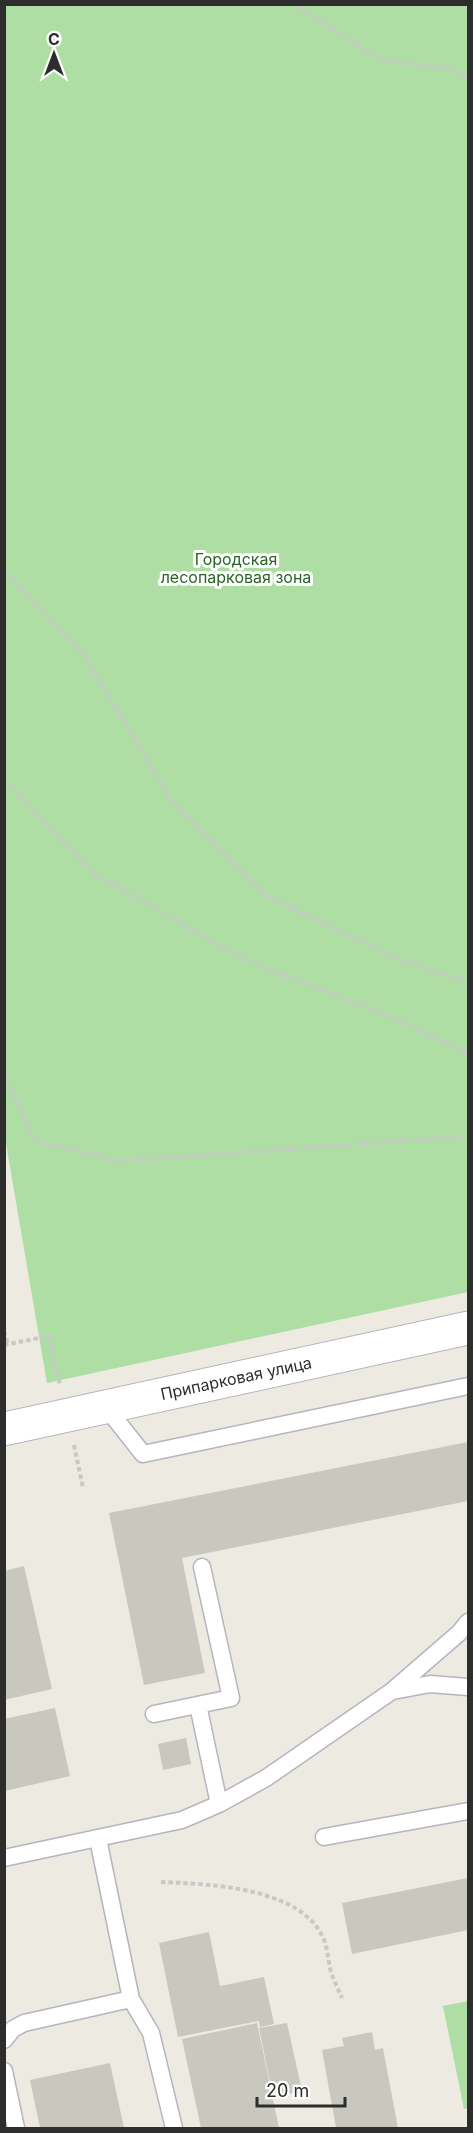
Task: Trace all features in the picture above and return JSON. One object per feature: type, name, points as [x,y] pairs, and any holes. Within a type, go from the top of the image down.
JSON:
[{"type":"street","name":"Припарковая улица","points":[[4,1429],[468,1328]]},
{"type":"lane","points":[[105,1407],[143,1454],[468,1386]]},
{"type":"lane","points":[[154,1714],[231,1698],[202,1568]]},
{"type":"lane","points":[[4,1858],[182,1820],[219,1804],[266,1778],[392,1691],[468,1623]]},
{"type":"lane","points":[[392,1691],[430,1684],[468,1687]]},
{"type":"lane","points":[[198,1705],[219,1804]]},
{"type":"lane","points":[[324,1837],[468,1811]]},
{"type":"lane","points":[[98,1839],[131,1999],[151,2032],[174,2128]]},
{"type":"lane","points":[[4,2040],[13,2029],[24,2023],[131,1999]]},
{"type":"lane","points":[[4,2071],[16,2128]]},
{"type":"path","points":[[294,4],[379,59],[445,68],[468,77]]},
{"type":"path","points":[[4,571],[85,656],[169,798],[267,896],[399,960],[468,982]]},
{"type":"path","points":[[4,780],[93,873],[241,958],[391,1017],[468,1054]]},
{"type":"path","points":[[4,1074],[34,1141],[119,1161],[468,1136]]},
{"type":"path","points":[[4,1331],[8,1344]]},
{"type":"path","points":[[161,1882],[247,1889],[282,1900],[311,1919],[324,1939],[332,1973],[342,1998]]},
{"type":"green space","name":"Городская лесопарковая зона","points":[[4,5],[468,5],[468,1292],[47,1383],[4,1132]]},
{"type":"green space","points":[[468,2001],[468,2108],[464,2109],[443,2006]]},
{"type":"building","points":[[468,1442],[468,1501],[182,1558],[205,1673],[144,1685],[109,1513]]},
{"type":"building","points":[[24,1566],[52,1689],[4,1700],[4,1571]]},
{"type":"building","points":[[55,1708],[70,1776],[5,1791],[4,1719]]},
{"type":"building","points":[[186,1738],[191,1764],[163,1770],[158,1744]]},
{"type":"building","points":[[468,1878],[468,1930],[352,1954],[342,1903]]},
{"type":"building","points":[[209,1932],[220,1986],[264,1977],[274,2024],[260,2027],[259,2021],[178,2037],[159,1943]]},
{"type":"building","points":[[257,2023],[279,2128],[201,2128],[182,2039]]},
{"type":"building","points":[[287,2023],[302,2091],[273,2097],[259,2028]]},
{"type":"building","points":[[372,2032],[375,2050],[383,2048],[398,2128],[336,2128],[322,2050],[344,2046],[342,2038]]},
{"type":"building","points":[[110,2063],[124,2128],[40,2128],[30,2080]]}]
